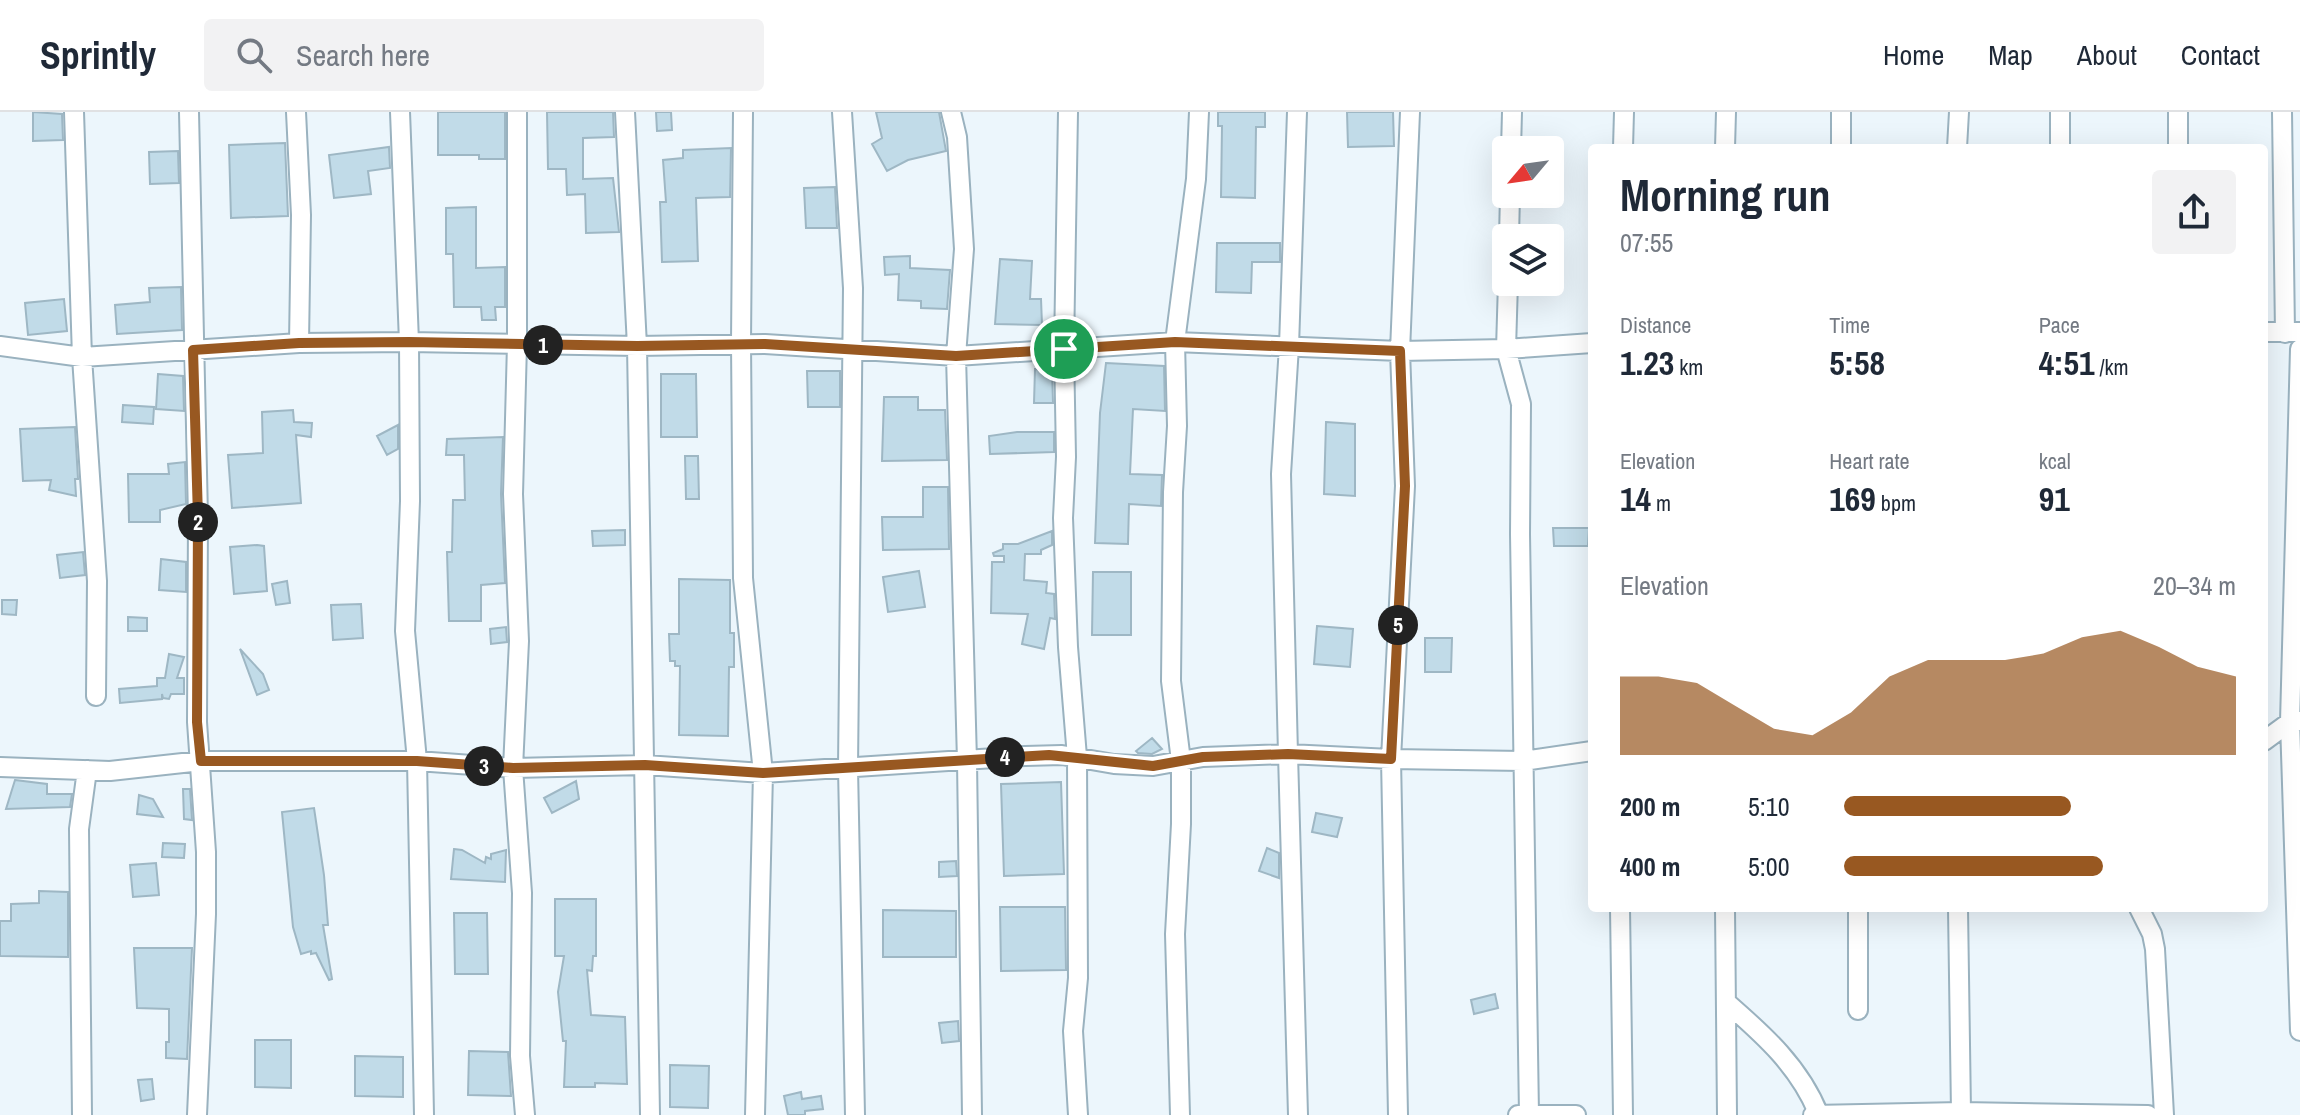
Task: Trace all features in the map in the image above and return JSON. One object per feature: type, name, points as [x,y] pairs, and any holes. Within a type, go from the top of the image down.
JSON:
[{"type":"street","points":[[74,112],[82,357],[97,581],[96,696]]},
{"type":"street","points":[[189,112],[198,517],[197,722],[206,914],[197,1115]]},
{"type":"street","points":[[296,112],[301,215],[299,343]]},
{"type":"street","points":[[400,112],[409,342],[410,501],[405,631],[417,761],[424,1115]]},
{"type":"street","points":[[517,112],[517,344],[513,494],[519,641],[513,768],[522,893],[520,1056],[525,1115]]},
{"type":"street","points":[[625,112],[637,346],[650,1115]]},
{"type":"street","points":[[743,112],[743,578],[763,773],[755,1115]]},
{"type":"street","points":[[842,112],[853,288],[848,768],[855,1115]]},
{"type":"street","points":[[951,112],[957,137],[964,249],[956,356],[967,761],[972,1115]]},
{"type":"street","points":[[1068,112],[1063,518],[1068,647],[1077,757],[1078,978],[1073,1031],[1078,1115]]},
{"type":"street","points":[[1180,1115],[1175,934],[1181,761],[1171,681],[1173,492],[1177,426],[1175,342],[1194,193],[1199,112]]},
{"type":"street","points":[[1297,112],[1281,474],[1298,1115]]},
{"type":"street","points":[[1398,1115],[1391,759],[1405,486],[1400,351],[1410,112]]},
{"type":"street","points":[[1511,136],[1512,112]]},
{"type":"street","points":[[1623,144],[1624,112]]},
{"type":"street","points":[[1725,144],[1726,112]]},
{"type":"street","points":[[1841,112],[1841,144]]},
{"type":"street","points":[[1957,144],[1959,112]]},
{"type":"street","points":[[2060,112],[2060,144]]},
{"type":"street","points":[[2178,112],[2178,144]]},
{"type":"street","points":[[2268,332],[2292,332],[2282,112]]},
{"type":"street","points":[[1508,296],[1506,349],[1521,404],[1529,1114]]},
{"type":"street","points":[[0,346],[82,357],[299,343],[637,346],[741,343],[956,356],[1175,342],[1400,351],[1588,343]]},
{"type":"street","points":[[2300,349],[2295,721],[2300,1031]]},
{"type":"street","points":[[2268,738],[2295,721]]},
{"type":"street","points":[[0,767],[139,770],[201,761],[417,761],[513,768],[645,765],[763,773],[1025,756],[1077,757],[1114,764],[1153,766],[1211,756],[1288,754],[1523,761],[1588,752]]},
{"type":"street","points":[[82,1115],[79,829],[87,770]]},
{"type":"street","points":[[1620,912],[1623,1115]]},
{"type":"street","points":[[1725,912],[1727,1115]]},
{"type":"street","points":[[1858,912],[1858,1010]]},
{"type":"street","points":[[1958,912],[1961,1112]]},
{"type":"street","points":[[2141,912],[2152,934],[2155,949],[2164,1115]]},
{"type":"street","points":[[1726,1002],[1782,1053],[1803,1081],[1819,1115]]},
{"type":"street","points":[[1813,1115],[1961,1112],[2148,1115]]},
{"type":"street","points":[[1518,1115],[1576,1115]]},
{"type":"building","points":[[33,112],[62,114],[63,140],[33,141]]},
{"type":"building","points":[[438,112],[505,112],[505,159],[479,159],[479,155],[438,155]]},
{"type":"building","points":[[547,112],[613,112],[614,137],[583,138],[583,179],[613,178],[619,232],[586,233],[585,194],[567,195],[566,169],[548,169]]},
{"type":"building","points":[[656,112],[671,112],[672,130],[657,131]]},
{"type":"building","points":[[876,112],[939,112],[946,151],[908,160],[887,171],[872,144],[882,138]]},
{"type":"building","points":[[1218,112],[1265,112],[1265,127],[1256,127],[1255,198],[1221,197],[1222,126],[1218,126]]},
{"type":"building","points":[[1347,112],[1393,112],[1394,146],[1348,147]]},
{"type":"building","points":[[285,143],[288,216],[231,218],[229,145]]},
{"type":"building","points":[[389,147],[390,168],[368,171],[371,194],[334,198],[329,155]]},
{"type":"building","points":[[731,148],[730,197],[696,198],[698,261],[662,262],[660,202],[666,202],[663,160],[683,158],[683,150]]},
{"type":"building","points":[[178,151],[179,183],[150,184],[149,152]]},
{"type":"building","points":[[835,187],[837,228],[806,228],[804,188]]},
{"type":"building","points":[[476,207],[476,268],[505,267],[505,307],[495,307],[496,320],[482,320],[481,307],[454,307],[453,254],[446,254],[446,208]]},
{"type":"building","points":[[1217,243],[1280,243],[1280,262],[1252,262],[1251,293],[1216,292]]},
{"type":"building","points":[[910,256],[910,268],[950,270],[947,309],[921,308],[921,301],[898,300],[899,274],[885,275],[884,257]]},
{"type":"building","points":[[1000,259],[1032,261],[1030,299],[1041,299],[1042,325],[995,324]]},
{"type":"building","points":[[181,287],[182,330],[117,334],[115,305],[150,302],[149,288]]},
{"type":"building","points":[[64,299],[67,331],[28,335],[25,303]]},
{"type":"building","points":[[1106,363],[1164,366],[1165,411],[1133,409],[1130,474],[1162,475],[1161,506],[1129,504],[1128,544],[1095,543],[1100,413]]},
{"type":"building","points":[[1035,369],[1052,370],[1053,403],[1034,403]]},
{"type":"building","points":[[807,371],[840,371],[840,407],[808,407]]},
{"type":"building","points":[[158,374],[183,376],[184,411],[156,409]]},
{"type":"building","points":[[661,374],[696,374],[697,437],[661,437]]},
{"type":"building","points":[[884,397],[918,397],[918,410],[945,410],[947,460],[882,461]]},
{"type":"building","points":[[123,405],[154,407],[153,424],[122,422]]},
{"type":"building","points":[[293,410],[294,422],[312,423],[311,437],[296,435],[301,503],[232,508],[228,455],[263,453],[262,412]]},
{"type":"building","points":[[1326,422],[1355,424],[1355,496],[1324,494]]},
{"type":"building","points":[[398,425],[398,449],[387,455],[377,436]]},
{"type":"building","points":[[75,427],[76,496],[49,490],[51,480],[23,481],[20,429]]},
{"type":"building","points":[[1054,432],[1054,452],[990,454],[989,436]]},
{"type":"building","points":[[503,437],[501,494],[505,583],[481,585],[481,621],[449,621],[447,552],[452,552],[453,500],[465,500],[464,455],[446,455],[447,439]]},
{"type":"building","points":[[685,456],[698,456],[699,499],[686,499]]},
{"type":"building","points":[[185,462],[186,504],[160,510],[160,522],[129,522],[128,474],[169,474],[168,464]]},
{"type":"building","points":[[923,487],[948,487],[949,549],[883,550],[882,517],[923,517]]},
{"type":"building","points":[[1553,528],[1588,528],[1588,546],[1554,546]]},
{"type":"building","points":[[625,530],[625,545],[593,546],[592,531]]},
{"type":"building","points":[[1052,531],[1052,545],[1041,550],[1041,554],[1025,554],[1024,580],[1047,582],[1046,593],[1054,594],[1055,619],[1050,618],[1044,649],[1022,644],[1028,614],[991,613],[992,562],[1004,562],[1004,556],[994,556],[993,553],[1003,549],[1003,544],[1018,544]]},
{"type":"building","points":[[264,546],[267,591],[234,594],[230,547]]},
{"type":"building","points":[[83,552],[85,575],[60,578],[57,555]]},
{"type":"building","points":[[161,559],[186,562],[186,592],[159,590]]},
{"type":"building","points":[[919,571],[925,607],[888,612],[883,577]]},
{"type":"building","points":[[1093,572],[1131,572],[1131,635],[1092,635]]},
{"type":"building","points":[[679,579],[730,580],[730,633],[734,633],[734,667],[729,667],[728,736],[679,735],[680,666],[670,661],[669,634],[679,634]]},
{"type":"building","points":[[287,581],[290,603],[276,605],[272,584]]},
{"type":"building","points":[[2,600],[17,600],[16,615],[2,614]]},
{"type":"building","points":[[361,604],[363,638],[333,640],[331,605]]},
{"type":"building","points":[[128,617],[147,618],[147,631],[128,631]]},
{"type":"building","points":[[1317,626],[1353,629],[1350,667],[1314,664]]},
{"type":"building","points":[[506,627],[507,642],[491,644],[490,629]]},
{"type":"building","points":[[1425,638],[1452,638],[1451,672],[1425,672]]},
{"type":"building","points":[[240,649],[263,674],[269,690],[257,695]]},
{"type":"building","points":[[169,654],[184,657],[177,678],[184,678],[184,694],[171,694],[169,699],[163,698],[162,694],[162,699],[120,703],[119,689],[157,686],[157,678],[165,678]]},
{"type":"building","points":[[1152,738],[1162,749],[1152,754],[1136,751]]},
{"type":"building","points":[[15,780],[47,784],[47,794],[72,794],[70,807],[6,809]]},
{"type":"building","points":[[576,781],[579,799],[552,813],[544,798]]},
{"type":"building","points":[[1061,782],[1064,874],[1004,876],[1001,784]]},
{"type":"building","points":[[183,789],[190,789],[192,820],[184,819]]},
{"type":"building","points":[[139,795],[153,799],[163,817],[137,814]]},
{"type":"building","points":[[314,808],[324,875],[328,925],[323,925],[332,979],[329,980],[316,953],[301,954],[293,927],[282,812]]},
{"type":"building","points":[[1316,813],[1342,818],[1337,837],[1312,832]]},
{"type":"building","points":[[163,843],[185,844],[184,858],[162,857]]},
{"type":"building","points":[[1267,848],[1279,853],[1279,878],[1259,871]]},
{"type":"building","points":[[454,849],[485,863],[486,857],[491,859],[491,854],[506,850],[505,882],[451,879]]},
{"type":"building","points":[[956,861],[957,876],[939,877],[939,862]]},
{"type":"building","points":[[156,863],[159,895],[133,897],[130,865]]},
{"type":"building","points":[[39,891],[68,892],[68,957],[0,956],[0,921],[11,921],[11,904],[39,903]]},
{"type":"building","points":[[555,899],[596,899],[596,956],[593,956],[592,971],[587,970],[591,1015],[625,1017],[627,1084],[595,1083],[595,1087],[564,1087],[566,1041],[563,1041],[558,992],[564,956],[555,956]]},
{"type":"building","points":[[1000,907],[1065,907],[1066,970],[1001,971]]},
{"type":"building","points":[[883,910],[956,911],[956,957],[883,957]]},
{"type":"building","points":[[454,913],[487,913],[488,974],[455,974]]},
{"type":"building","points":[[134,948],[192,948],[187,1059],[166,1058],[169,1009],[137,1008]]},
{"type":"building","points":[[1495,994],[1498,1008],[1474,1014],[1471,1000]]},
{"type":"building","points":[[958,1021],[959,1041],[942,1043],[939,1023]]},
{"type":"building","points":[[255,1040],[291,1040],[291,1088],[255,1087]]},
{"type":"building","points":[[469,1051],[508,1052],[511,1096],[468,1095]]},
{"type":"building","points":[[355,1056],[403,1057],[403,1097],[355,1096]]},
{"type":"building","points":[[670,1065],[709,1066],[708,1108],[670,1107]]},
{"type":"building","points":[[152,1079],[154,1099],[141,1101],[138,1080]]},
{"type":"building","points":[[801,1092],[802,1099],[821,1096],[823,1109],[805,1111],[805,1115],[788,1115],[784,1096]]},
{"type":"route","points":[[409,342],[637,346],[741,343],[956,356],[1064,349],[1175,342],[1400,351],[1405,486],[1391,759],[1288,754],[1203,757],[1153,766],[1049,755],[763,773],[645,765],[513,768],[417,761],[201,761],[197,722],[198,517],[193,350],[299,343],[409,342]]}]
